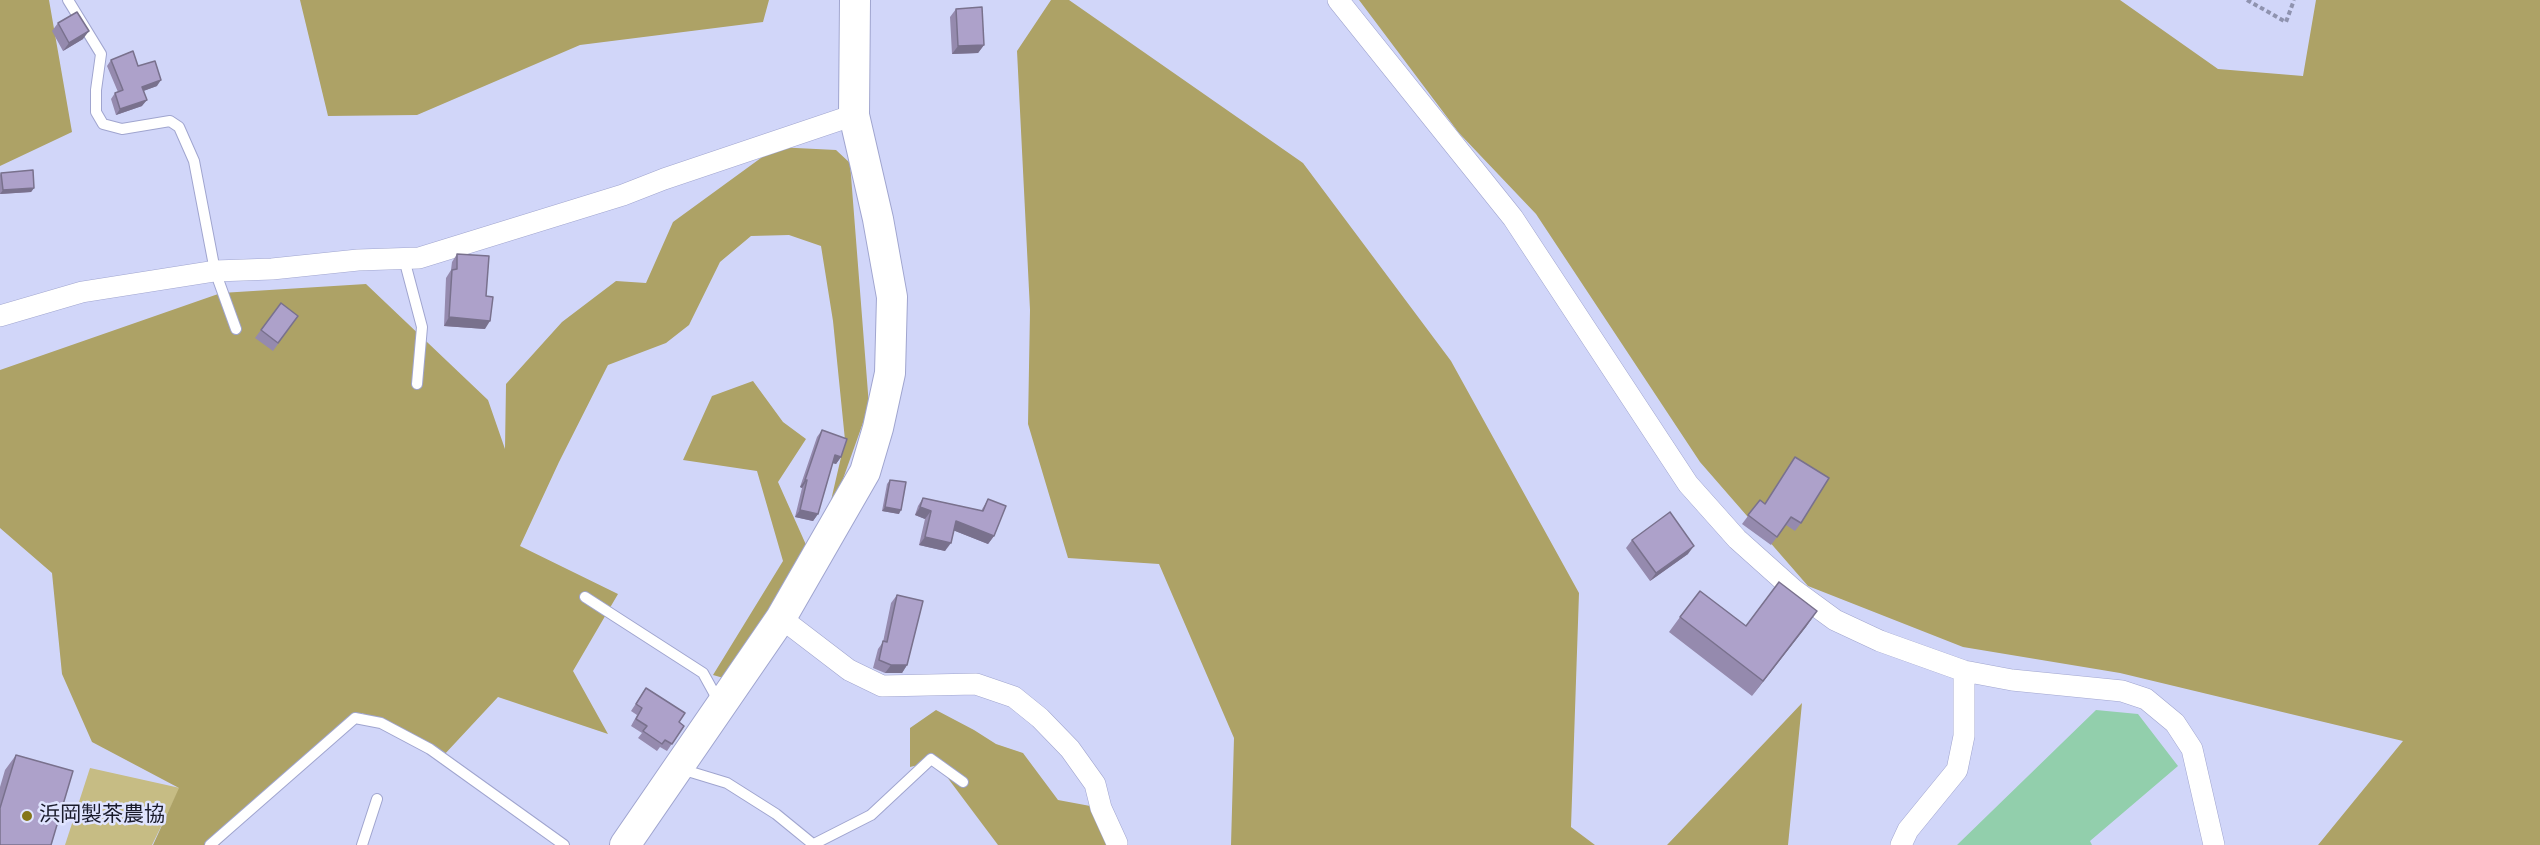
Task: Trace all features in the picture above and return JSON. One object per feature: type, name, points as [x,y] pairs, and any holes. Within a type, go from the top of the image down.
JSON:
[{"type":"street","points":[[625,845],[781,618],[865,472],[878,428],[890,373],[892,297],[878,219],[854,115],[855,0]]},
{"type":"street","points":[[1338,0],[1513,218],[1688,484],[1737,539],[1794,590],[1835,620],[1880,641],[1964,671],[2012,680],[2122,691],[2146,699],[2175,723],[2192,749],[2214,845]]},
{"type":"street","points":[[0,316],[82,292],[215,271],[272,269],[358,260],[419,258],[613,199],[664,179],[854,115]]},
{"type":"street","points":[[781,618],[849,670],[882,686],[976,684],[1014,697],[1040,718],[1070,749],[1095,784],[1101,808],[1117,843]]},
{"type":"street","points":[[1900,845],[1908,830],[1957,770],[1964,736],[1964,671]]},
{"type":"lane","points":[[68,0],[101,54],[96,90],[96,112],[103,124],[122,129],[170,121],[179,128],[194,161],[215,271],[236,329]]},
{"type":"lane","points":[[404,259],[422,327],[417,384]]},
{"type":"lane","points":[[585,597],[703,674],[720,705]]},
{"type":"lane","points":[[210,845],[355,718],[381,723],[430,749],[564,845]]},
{"type":"lane","points":[[676,768],[727,783],[776,814],[814,845],[871,815],[931,759],[963,782]]},
{"type":"lane","points":[[362,845],[377,799]]},
{"type":"path","points":[[2247,0],[2286,21],[2295,0]]},
{"type":"shaded area","points":[[0,0],[49,0],[72,132],[0,166]]},
{"type":"shaded area","points":[[300,0],[769,0],[763,22],[580,45],[417,115],[328,116]]},
{"type":"shaded area","points":[[1051,0],[1069,0],[1303,163],[1451,361],[1579,593],[1571,827],[1595,845],[1231,845],[1234,738],[1159,564],[1068,558],[1028,424],[1030,310],[1017,51]]},
{"type":"shaded area","points":[[1359,0],[2120,0],[2218,69],[2303,76],[2316,0],[2540,0],[2540,845],[2318,845],[2403,741],[2120,673],[1963,647],[1808,586],[1700,462],[1536,214],[1459,133]]},
{"type":"shaded area","points":[[776,147],[836,150],[850,163],[869,406],[823,535],[845,440],[833,321],[821,246],[789,235],[751,236],[720,262],[689,325],[666,343],[608,365],[520,546],[618,594],[573,671],[608,734],[498,697],[443,756],[362,713],[219,845],[153,845],[179,788],[92,742],[62,674],[52,573],[0,528],[0,370],[221,293],[366,284],[488,400],[505,449],[506,384],[562,322],[616,281],[646,283],[673,222]]},
{"type":"shaded area","points":[[753,381],[783,422],[806,439],[778,482],[807,547],[727,679],[713,675],[783,561],[757,471],[683,460],[712,396]]},
{"type":"shaded area","points":[[1802,703],[1788,845],[1667,845],[1767,740]]},
{"type":"shaded area","points":[[936,710],[996,744],[1023,753],[1058,800],[1101,808],[1106,845],[998,845],[935,761],[910,767],[910,728]]},
{"type":"shaded area","points":[[2096,710],[2138,714],[2178,766],[2090,841],[2092,845],[1957,845]]},
{"type":"shaded area","points":[[90,768],[180,788],[152,845],[65,845]]},
{"type":"building","points":[[982,7],[984,45],[958,46],[956,9]]},
{"type":"building","points":[[77,12],[89,31],[69,43],[58,23]]},
{"type":"building","points":[[133,51],[138,66],[155,61],[161,80],[142,87],[147,100],[120,109],[115,93],[123,90],[111,60]]},
{"type":"building","points":[[33,170],[34,188],[3,190],[1,173]]},
{"type":"building","points":[[457,254],[489,256],[486,296],[493,297],[490,321],[449,317],[452,270],[457,269]]},
{"type":"building","points":[[281,303],[298,316],[278,343],[261,330]]},
{"type":"building","points":[[822,430],[847,439],[841,457],[835,455],[818,514],[800,510],[807,480],[805,480]]},
{"type":"building","points":[[1795,457],[1829,478],[1801,523],[1791,517],[1777,537],[1748,515],[1760,500],[1765,504]]},
{"type":"building","points":[[890,480],[906,482],[901,510],[885,507]]},
{"type":"building","points":[[923,498],[983,511],[988,499],[1006,506],[994,536],[956,521],[951,543],[925,537],[931,511],[920,507]]},
{"type":"building","points":[[1670,512],[1694,546],[1656,573],[1632,540]]},
{"type":"building","points":[[1779,582],[1817,611],[1763,681],[1680,617],[1700,591],[1746,626]]},
{"type":"building","points":[[897,595],[923,601],[907,665],[891,665],[879,660],[883,641],[887,642]]},
{"type":"building","points":[[646,688],[685,713],[679,722],[684,726],[672,744],[665,740],[662,744],[643,731],[647,726],[636,719],[642,708],[636,704]]},
{"type":"building","name":"浜岡製茶農協","points":[[16,755],[73,771],[51,845],[0,845],[0,808]]},
{"type":"place","name":"浜岡製茶農協","points":[[27,816]]}]
